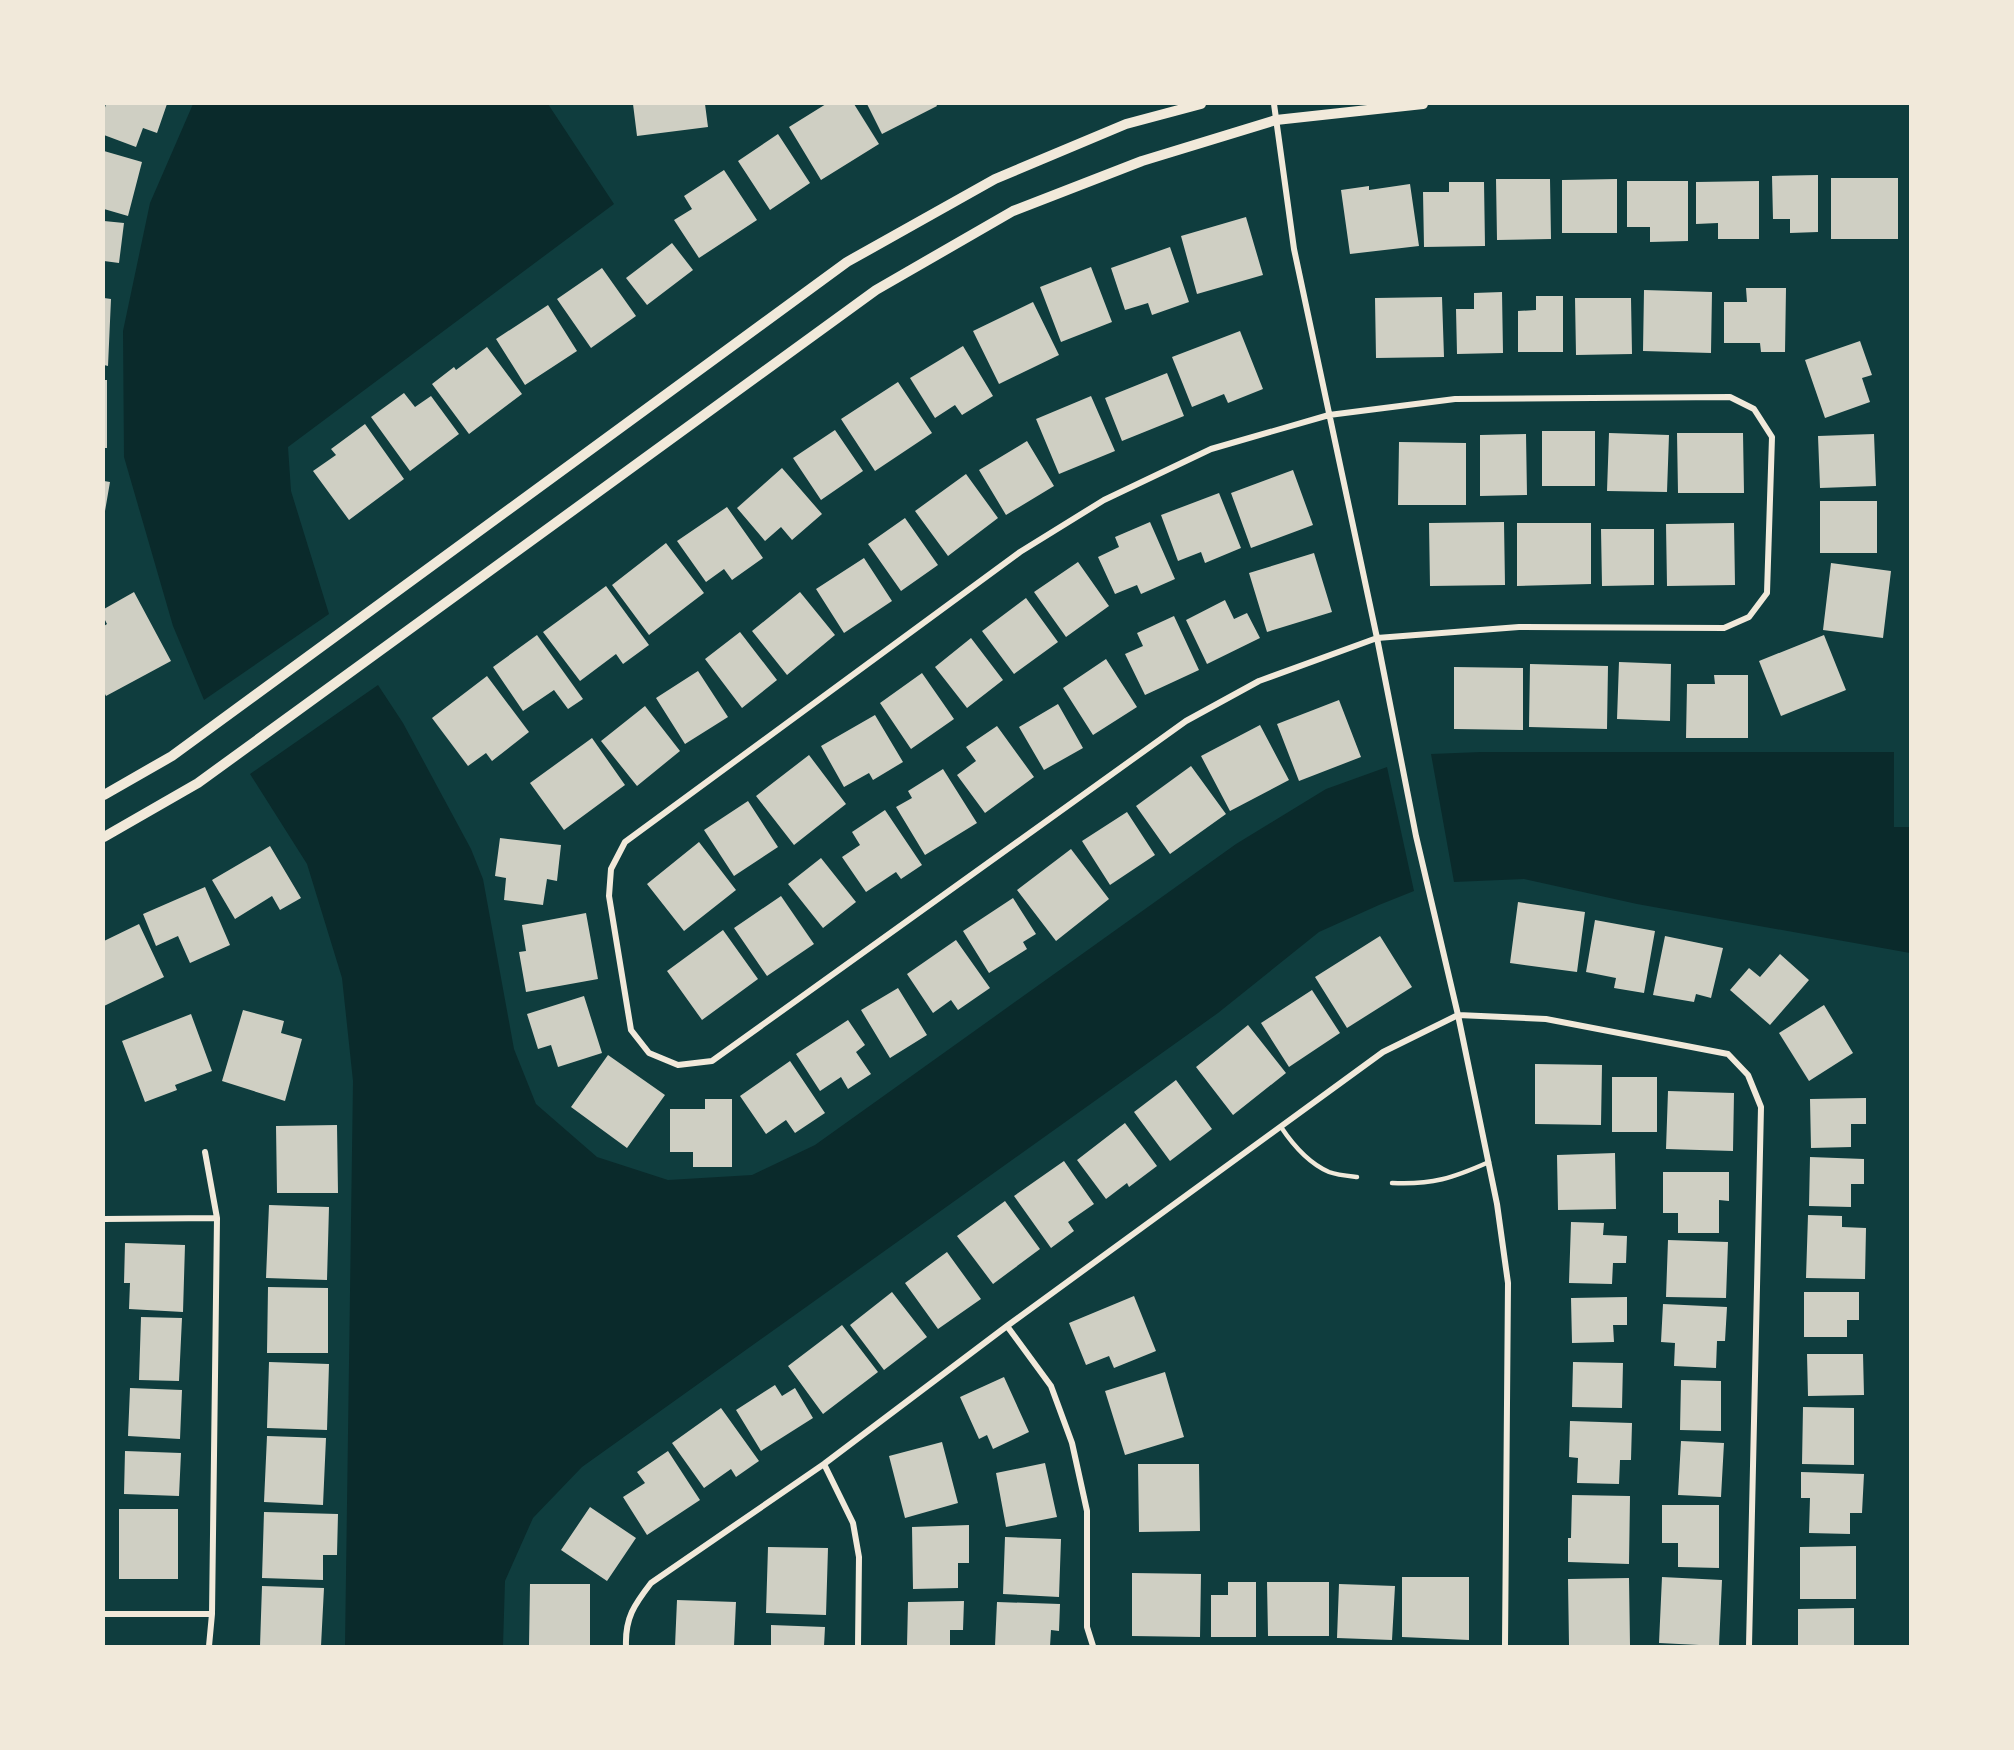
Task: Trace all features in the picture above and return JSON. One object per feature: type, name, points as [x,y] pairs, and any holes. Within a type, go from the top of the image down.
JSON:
[{"type":"street","points":[[104,795],[172,756],[847,262],[995,179],[1126,124],[1201,104]]},
{"type":"street","points":[[1274,104],[1294,249],[1377,638],[1416,836],[1458,1015],[1497,1204],[1508,1283],[1505,1647]]},
{"type":"street","points":[[104,837],[198,783],[876,290],[1013,211],[1142,161],[1276,120],[1423,104]]},
{"type":"street","points":[[1730,397],[1755,409],[1772,436],[1767,593],[1749,617],[1724,628],[1519,627],[1377,638],[1259,681],[1186,721],[712,1061],[678,1065],[649,1053],[632,1030],[609,896],[611,869],[625,842],[1020,552],[1104,500],[1211,449],[1329,415],[1455,399],[1730,397]]},
{"type":"street","points":[[626,1647],[625,1630],[633,1607],[651,1583],[824,1464],[1007,1326],[1383,1052],[1458,1015],[1546,1019],[1728,1054],[1748,1075],[1761,1107],[1749,1647]]},
{"type":"street","points":[[205,1152],[217,1218],[212,1614],[209,1647]]},
{"type":"street","points":[[104,1219],[217,1218]]},
{"type":"street","points":[[1007,1326],[1051,1386],[1072,1443],[1087,1511],[1087,1627],[1093,1647]]},
{"type":"street","points":[[824,1464],[853,1523],[859,1557],[858,1647]]},
{"type":"street","points":[[104,1614],[212,1614]]},
{"type":"lane","points":[[1281,1127],[1293,1145],[1310,1160],[1330,1173],[1357,1177]]},
{"type":"lane","points":[[1392,1183],[1416,1185],[1443,1181],[1489,1162]]},
{"type":"water","points":[[193,104],[548,104],[614,204],[288,447],[291,491],[329,614],[204,700],[173,626],[124,457],[123,331],[150,203]]},
{"type":"water","points":[[378,685],[403,723],[471,849],[483,879],[514,1049],[536,1104],[597,1157],[668,1180],[752,1175],[815,1145],[1236,844],[1326,789],[1387,767],[1414,891],[1319,932],[1218,1013],[582,1467],[533,1518],[505,1581],[503,1646],[345,1646],[353,1081],[342,978],[307,864],[250,774]]},
{"type":"water","points":[[1894,752],[1894,827],[1910,827],[1910,953],[1637,904],[1524,879],[1454,882],[1431,754]]},
{"type":"building","points":[[106,104],[167,104],[157,133],[143,128],[136,147],[104,135]]},
{"type":"building","points":[[633,104],[705,104],[708,127],[637,136]]},
{"type":"building","points":[[826,104],[854,104],[879,144],[821,180],[789,127]]},
{"type":"building","points":[[867,104],[936,104],[937,106],[882,134]]},
{"type":"building","points":[[778,134],[810,183],[770,210],[738,161]]},
{"type":"building","points":[[104,151],[142,162],[128,216],[104,209]]},
{"type":"building","points":[[724,170],[757,220],[699,258],[674,220],[692,209],[684,196]]},
{"type":"building","points":[[1818,175],[1818,232],[1790,233],[1790,219],[1773,219],[1772,176]]},
{"type":"building","points":[[1831,178],[1898,178],[1898,239],[1831,239]]},
{"type":"building","points":[[1496,179],[1550,179],[1551,239],[1497,240]]},
{"type":"building","points":[[1617,179],[1617,233],[1562,233],[1562,180]]},
{"type":"building","points":[[1627,181],[1688,181],[1688,241],[1650,242],[1650,227],[1627,227]]},
{"type":"building","points":[[1759,181],[1759,239],[1718,239],[1718,223],[1696,224],[1696,182]]},
{"type":"building","points":[[1449,182],[1484,182],[1485,246],[1424,247],[1423,192],[1449,192]]},
{"type":"building","points":[[1410,184],[1419,246],[1350,254],[1341,190],[1369,186],[1369,190]]},
{"type":"building","points":[[1246,217],[1263,275],[1197,294],[1181,236]]},
{"type":"building","points":[[104,221],[124,223],[119,263],[104,261]]},
{"type":"building","points":[[672,243],[693,270],[647,305],[626,278]]},
{"type":"building","points":[[1170,247],[1189,302],[1152,315],[1148,303],[1125,310],[1111,268]]},
{"type":"building","points":[[1091,267],[1112,322],[1061,342],[1040,287]]},
{"type":"building","points":[[602,268],[636,316],[591,348],[557,299]]},
{"type":"building","points":[[1746,288],[1786,288],[1785,352],[1761,352],[1760,343],[1724,343],[1724,302],[1747,302]]},
{"type":"building","points":[[1644,290],[1712,292],[1711,353],[1643,351]]},
{"type":"building","points":[[1502,292],[1503,353],[1457,354],[1456,309],[1474,309],[1474,293]]},
{"type":"building","points":[[1536,296],[1563,296],[1563,352],[1518,352],[1518,311],[1536,310]]},
{"type":"building","points":[[1442,297],[1444,357],[1376,358],[1375,298]]},
{"type":"building","points":[[104,298],[111,299],[108,366],[104,365]]},
{"type":"building","points":[[1575,298],[1631,298],[1632,354],[1576,355]]},
{"type":"building","points":[[1033,302],[1059,355],[999,384],[973,331]]},
{"type":"building","points":[[548,305],[577,351],[525,385],[496,339]]},
{"type":"building","points":[[1240,331],[1263,389],[1228,403],[1224,394],[1192,407],[1172,357]]},
{"type":"building","points":[[1860,341],[1872,375],[1862,378],[1870,402],[1825,418],[1805,360]]},
{"type":"building","points":[[963,346],[993,396],[962,415],[955,405],[935,418],[910,378]]},
{"type":"building","points":[[487,347],[522,394],[469,434],[432,384],[454,367],[456,370]]},
{"type":"building","points":[[1167,373],[1184,416],[1122,441],[1105,398]]},
{"type":"building","points":[[104,380],[107,380],[107,448],[104,448]]},
{"type":"building","points":[[898,382],[932,433],[875,471],[841,419]]},
{"type":"building","points":[[404,393],[415,407],[431,396],[459,434],[410,471],[371,417]]},
{"type":"building","points":[[1091,396],[1115,451],[1059,474],[1036,419]]},
{"type":"building","points":[[365,424],[404,479],[349,520],[313,471],[336,455],[331,449]]},
{"type":"building","points":[[835,430],[863,471],[821,500],[793,458]]},
{"type":"building","points":[[1542,431],[1595,431],[1595,486],[1542,486]]},
{"type":"building","points":[[1609,433],[1669,435],[1667,492],[1607,491]]},
{"type":"building","points":[[1677,433],[1743,433],[1744,493],[1678,493]]},
{"type":"building","points":[[1526,434],[1527,495],[1480,496],[1480,435]]},
{"type":"building","points":[[1874,434],[1876,486],[1820,488],[1818,436]]},
{"type":"building","points":[[1027,441],[1054,486],[1006,515],[979,470]]},
{"type":"building","points":[[1399,442],[1466,443],[1466,505],[1398,505]]},
{"type":"building","points":[[782,468],[822,514],[792,540],[781,527],[765,541],[737,508]]},
{"type":"building","points":[[1293,470],[1313,525],[1251,548],[1231,493]]},
{"type":"building","points":[[966,474],[998,518],[948,556],[915,511]]},
{"type":"building","points":[[104,481],[110,482],[105,511],[104,511]]},
{"type":"building","points":[[1219,493],[1241,548],[1205,563],[1201,552],[1178,561],[1161,515]]},
{"type":"building","points":[[1820,501],[1877,501],[1877,553],[1820,553]]},
{"type":"building","points":[[727,507],[763,558],[732,580],[724,569],[706,582],[677,541]]},
{"type":"building","points":[[905,518],[938,565],[901,591],[868,544]]},
{"type":"building","points":[[1150,522],[1175,579],[1141,594],[1137,585],[1115,594],[1098,557],[1119,547],[1115,537]]},
{"type":"building","points":[[1504,522],[1505,585],[1430,586],[1429,523]]},
{"type":"building","points":[[1517,523],[1591,523],[1591,584],[1517,586]]},
{"type":"building","points":[[1734,523],[1735,585],[1667,586],[1666,524]]},
{"type":"building","points":[[1601,529],[1654,529],[1654,585],[1602,586]]},
{"type":"building","points":[[666,543],[704,593],[649,635],[612,585]]},
{"type":"building","points":[[1314,553],[1332,612],[1267,632],[1249,573]]},
{"type":"building","points":[[864,558],[892,601],[844,633],[816,589]]},
{"type":"building","points":[[1078,562],[1109,606],[1066,637],[1034,592]]},
{"type":"building","points":[[1831,563],[1891,571],[1883,638],[1823,630]]},
{"type":"building","points":[[606,586],[649,645],[623,664],[616,654],[580,681],[543,632]]},
{"type":"building","points":[[134,592],[171,661],[106,696],[104,692],[104,626],[107,624],[104,609]]},
{"type":"building","points":[[800,592],[835,635],[787,675],[752,631]]},
{"type":"building","points":[[1026,598],[1058,642],[1014,674],[982,631]]},
{"type":"building","points":[[1225,600],[1234,619],[1247,613],[1260,638],[1207,664],[1186,620]]},
{"type":"building","points":[[1174,616],[1199,670],[1145,695],[1125,654],[1143,646],[1137,633]]},
{"type":"building","points":[[740,632],[777,680],[742,708],[705,659]]},
{"type":"building","points":[[537,635],[583,699],[568,709],[554,690],[523,711],[493,667]]},
{"type":"building","points":[[1824,635],[1846,690],[1781,716],[1759,661]]},
{"type":"building","points":[[971,638],[1003,680],[967,708],[935,667]]},
{"type":"building","points":[[1106,659],[1137,707],[1093,735],[1063,688]]},
{"type":"building","points":[[1619,662],[1671,664],[1670,721],[1617,719]]},
{"type":"building","points":[[1530,664],[1608,666],[1607,729],[1529,727]]},
{"type":"building","points":[[1454,667],[1523,668],[1523,730],[1454,729]]},
{"type":"building","points":[[698,671],[728,717],[685,744],[656,698]]},
{"type":"building","points":[[922,673],[954,719],[911,749],[880,703]]},
{"type":"building","points":[[1714,675],[1748,675],[1748,738],[1686,738],[1687,684],[1715,684]]},
{"type":"building","points":[[487,676],[529,732],[492,761],[486,753],[468,766],[432,718]]},
{"type":"building","points":[[1339,700],[1361,757],[1299,781],[1277,724]]},
{"type":"building","points":[[1058,704],[1083,748],[1044,770],[1019,727]]},
{"type":"building","points":[[645,706],[680,751],[637,786],[601,741]]},
{"type":"building","points":[[875,715],[903,762],[873,780],[869,773],[844,787],[821,746]]},
{"type":"building","points":[[1260,725],[1289,780],[1230,811],[1201,756]]},
{"type":"building","points":[[997,726],[1034,777],[985,813],[957,775],[976,761],[966,747]]},
{"type":"building","points":[[592,738],[625,785],[564,830],[530,783]]},
{"type":"building","points":[[809,755],[846,804],[794,845],[756,796]]},
{"type":"building","points":[[1191,766],[1226,814],[1170,854],[1136,806]]},
{"type":"building","points":[[943,769],[977,823],[925,855],[896,807],[912,798],[908,791]]},
{"type":"building","points":[[748,801],[778,847],[734,876],[704,830]]},
{"type":"building","points":[[885,810],[922,865],[901,879],[896,872],[866,892],[842,857],[860,845],[852,832]]},
{"type":"building","points":[[1127,812],[1155,855],[1110,885],[1082,841]]},
{"type":"building","points":[[500,838],[561,845],[557,881],[547,879],[543,905],[504,900],[506,878],[495,876]]},
{"type":"building","points":[[699,842],[736,890],[684,931],[647,884]]},
{"type":"building","points":[[270,846],[301,898],[280,910],[272,896],[235,919],[212,880]]},
{"type":"building","points":[[1071,849],[1109,899],[1056,941],[1017,890]]},
{"type":"building","points":[[821,858],[856,902],[823,928],[788,884]]},
{"type":"building","points":[[205,887],[230,945],[190,963],[178,936],[156,946],[143,914]]},
{"type":"building","points":[[781,896],[814,944],[767,976],[734,928]]},
{"type":"building","points":[[1013,898],[1036,934],[1023,942],[1027,949],[989,973],[963,931]]},
{"type":"building","points":[[1518,902],[1585,912],[1577,972],[1510,963]]},
{"type":"building","points":[[586,913],[598,979],[526,992],[519,952],[526,951],[522,925]]},
{"type":"building","points":[[1595,920],[1655,931],[1644,993],[1614,988],[1616,978],[1586,972]]},
{"type":"building","points":[[139,924],[164,977],[104,1006],[104,941]]},
{"type":"building","points":[[723,930],[758,979],[702,1020],[667,971]]},
{"type":"building","points":[[1380,936],[1412,987],[1347,1028],[1315,977]]},
{"type":"building","points":[[1665,936],[1723,948],[1711,998],[1696,994],[1694,1002],[1653,995]]},
{"type":"building","points":[[956,940],[990,988],[958,1010],[951,1000],[933,1013],[907,974]]},
{"type":"building","points":[[1780,954],[1809,980],[1770,1025],[1730,990],[1749,968],[1760,977]]},
{"type":"building","points":[[898,988],[927,1035],[890,1058],[861,1010]]},
{"type":"building","points":[[1312,990],[1340,1033],[1289,1067],[1261,1023]]},
{"type":"building","points":[[584,996],[602,1053],[558,1067],[551,1045],[538,1049],[527,1014]]},
{"type":"building","points":[[1824,1005],[1853,1053],[1809,1081],[1779,1033]]},
{"type":"building","points":[[243,1010],[284,1021],[281,1033],[302,1039],[285,1101],[222,1081]]},
{"type":"building","points":[[191,1014],[212,1071],[175,1085],[177,1090],[145,1102],[122,1041]]},
{"type":"building","points":[[848,1020],[865,1045],[856,1052],[871,1074],[848,1089],[841,1077],[820,1091],[796,1054]]},
{"type":"building","points":[[1248,1025],[1286,1073],[1233,1115],[1196,1067]]},
{"type":"building","points":[[608,1055],[665,1095],[627,1148],[571,1107]]},
{"type":"building","points":[[790,1061],[825,1113],[795,1133],[786,1120],[766,1134],[740,1096]]},
{"type":"building","points":[[1535,1064],[1602,1065],[1601,1125],[1535,1124]]},
{"type":"building","points":[[1612,1077],[1657,1077],[1657,1132],[1612,1132]]},
{"type":"building","points":[[1176,1080],[1212,1129],[1170,1161],[1134,1112]]},
{"type":"building","points":[[1668,1091],[1734,1093],[1733,1151],[1666,1149]]},
{"type":"building","points":[[1866,1098],[1866,1124],[1851,1124],[1851,1147],[1811,1148],[1810,1099]]},
{"type":"building","points":[[705,1099],[732,1099],[732,1167],[693,1167],[693,1152],[670,1152],[670,1109],[705,1109]]},
{"type":"building","points":[[1125,1123],[1157,1166],[1129,1187],[1127,1183],[1106,1199],[1077,1160]]},
{"type":"building","points":[[337,1125],[338,1193],[277,1193],[276,1126]]},
{"type":"building","points":[[1615,1153],[1616,1209],[1558,1210],[1557,1155]]},
{"type":"building","points":[[1810,1157],[1864,1159],[1864,1184],[1851,1184],[1851,1207],[1809,1206]]},
{"type":"building","points":[[1064,1161],[1094,1204],[1068,1222],[1074,1231],[1051,1248],[1014,1196]]},
{"type":"building","points":[[1663,1172],[1729,1172],[1729,1201],[1719,1200],[1719,1233],[1678,1233],[1678,1213],[1663,1213]]},
{"type":"building","points":[[1005,1201],[1040,1249],[993,1284],[957,1236]]},
{"type":"building","points":[[269,1205],[329,1207],[327,1280],[266,1278]]},
{"type":"building","points":[[1808,1215],[1842,1216],[1842,1227],[1866,1228],[1865,1279],[1806,1278]]},
{"type":"building","points":[[1571,1222],[1604,1223],[1603,1235],[1627,1236],[1626,1263],[1613,1263],[1612,1284],[1569,1283]]},
{"type":"building","points":[[1668,1240],[1728,1242],[1726,1298],[1666,1297]]},
{"type":"building","points":[[125,1243],[185,1245],[183,1312],[129,1309],[130,1283],[124,1283]]},
{"type":"building","points":[[947,1252],[981,1299],[938,1329],[905,1283]]},
{"type":"building","points":[[268,1287],[328,1288],[328,1353],[267,1353]]},
{"type":"building","points":[[892,1292],[927,1337],[884,1370],[850,1325]]},
{"type":"building","points":[[1804,1292],[1859,1292],[1859,1320],[1847,1320],[1847,1337],[1804,1337]]},
{"type":"building","points":[[1134,1296],[1156,1351],[1114,1368],[1109,1356],[1086,1365],[1069,1323]]},
{"type":"building","points":[[1627,1297],[1627,1325],[1613,1325],[1614,1342],[1572,1343],[1571,1298]]},
{"type":"building","points":[[1663,1304],[1727,1307],[1725,1341],[1717,1341],[1716,1368],[1674,1366],[1675,1343],[1661,1342]]},
{"type":"building","points":[[141,1317],[182,1318],[179,1381],[139,1380]]},
{"type":"building","points":[[842,1325],[878,1372],[823,1414],[788,1366]]},
{"type":"building","points":[[1807,1354],[1863,1354],[1864,1395],[1808,1396]]},
{"type":"building","points":[[269,1362],[329,1364],[327,1430],[267,1428]]},
{"type":"building","points":[[1573,1362],[1623,1363],[1622,1408],[1572,1407]]},
{"type":"building","points":[[1165,1372],[1184,1437],[1125,1455],[1105,1391]]},
{"type":"building","points":[[1004,1377],[1029,1432],[993,1449],[987,1435],[979,1439],[960,1397]]},
{"type":"building","points":[[1681,1380],[1721,1381],[1721,1431],[1680,1430]]},
{"type":"building","points":[[775,1385],[782,1396],[795,1388],[813,1418],[761,1451],[736,1410]]},
{"type":"building","points":[[130,1388],[182,1390],[180,1439],[128,1436]]},
{"type":"building","points":[[1803,1407],[1854,1408],[1854,1465],[1802,1464]]},
{"type":"building","points":[[721,1408],[759,1461],[736,1477],[731,1469],[704,1488],[672,1443]]},
{"type":"building","points":[[1570,1421],[1632,1423],[1631,1460],[1620,1460],[1619,1484],[1577,1483],[1578,1458],[1569,1457]]},
{"type":"building","points":[[267,1436],[326,1438],[323,1505],[264,1502]]},
{"type":"building","points":[[1681,1441],[1724,1443],[1721,1497],[1678,1495]]},
{"type":"building","points":[[942,1442],[958,1503],[905,1518],[889,1456]]},
{"type":"building","points":[[125,1451],[181,1453],[179,1496],[124,1494]]},
{"type":"building","points":[[668,1451],[700,1500],[647,1535],[623,1497],[645,1483],[637,1472]]},
{"type":"building","points":[[1045,1463],[1057,1517],[1006,1527],[996,1473]]},
{"type":"building","points":[[1138,1464],[1199,1464],[1200,1531],[1139,1532]]},
{"type":"building","points":[[1801,1472],[1864,1474],[1862,1513],[1850,1513],[1850,1534],[1809,1533],[1810,1498],[1801,1498]]},
{"type":"building","points":[[1572,1495],[1630,1496],[1629,1564],[1568,1562]]},
{"type":"building","points":[[1662,1505],[1719,1505],[1719,1568],[1678,1567],[1678,1543],[1662,1543]]},
{"type":"building","points":[[590,1507],[636,1538],[607,1581],[561,1550]]},
{"type":"building","points":[[119,1509],[178,1509],[178,1579],[119,1579]]},
{"type":"building","points":[[264,1512],[338,1514],[337,1555],[323,1555],[323,1580],[262,1578]]},
{"type":"building","points":[[969,1525],[969,1563],[958,1563],[958,1588],[913,1589],[912,1527]]},
{"type":"building","points":[[1005,1537],[1061,1539],[1059,1597],[1003,1594]]},
{"type":"building","points":[[1856,1546],[1856,1599],[1800,1599],[1800,1547]]},
{"type":"building","points":[[768,1547],[828,1548],[826,1615],[766,1613]]},
{"type":"building","points":[[1132,1573],[1201,1574],[1200,1637],[1132,1636]]},
{"type":"building","points":[[1402,1577],[1469,1577],[1469,1640],[1402,1637]]},
{"type":"building","points":[[1662,1577],[1722,1580],[1719,1646],[1659,1643]]},
{"type":"building","points":[[1629,1578],[1630,1645],[1569,1645],[1568,1579]]},
{"type":"building","points":[[1228,1582],[1256,1582],[1256,1637],[1211,1637],[1211,1595],[1228,1595]]},
{"type":"building","points":[[1267,1582],[1329,1582],[1329,1636],[1268,1636]]},
{"type":"building","points":[[530,1584],[590,1584],[590,1646],[529,1646]]},
{"type":"building","points":[[1339,1584],[1395,1586],[1392,1640],[1337,1638]]},
{"type":"building","points":[[262,1586],[324,1588],[321,1646],[260,1646]]},
{"type":"building","points":[[677,1600],[736,1602],[734,1646],[675,1646]]},
{"type":"building","points":[[964,1601],[963,1630],[950,1630],[950,1646],[907,1646],[908,1602]]},
{"type":"building","points":[[997,1602],[1060,1604],[1059,1631],[1051,1630],[1050,1646],[995,1646]]},
{"type":"building","points":[[1854,1608],[1854,1646],[1798,1646],[1798,1609]]},
{"type":"building","points":[[771,1625],[825,1627],[824,1646],[771,1646]]}]
